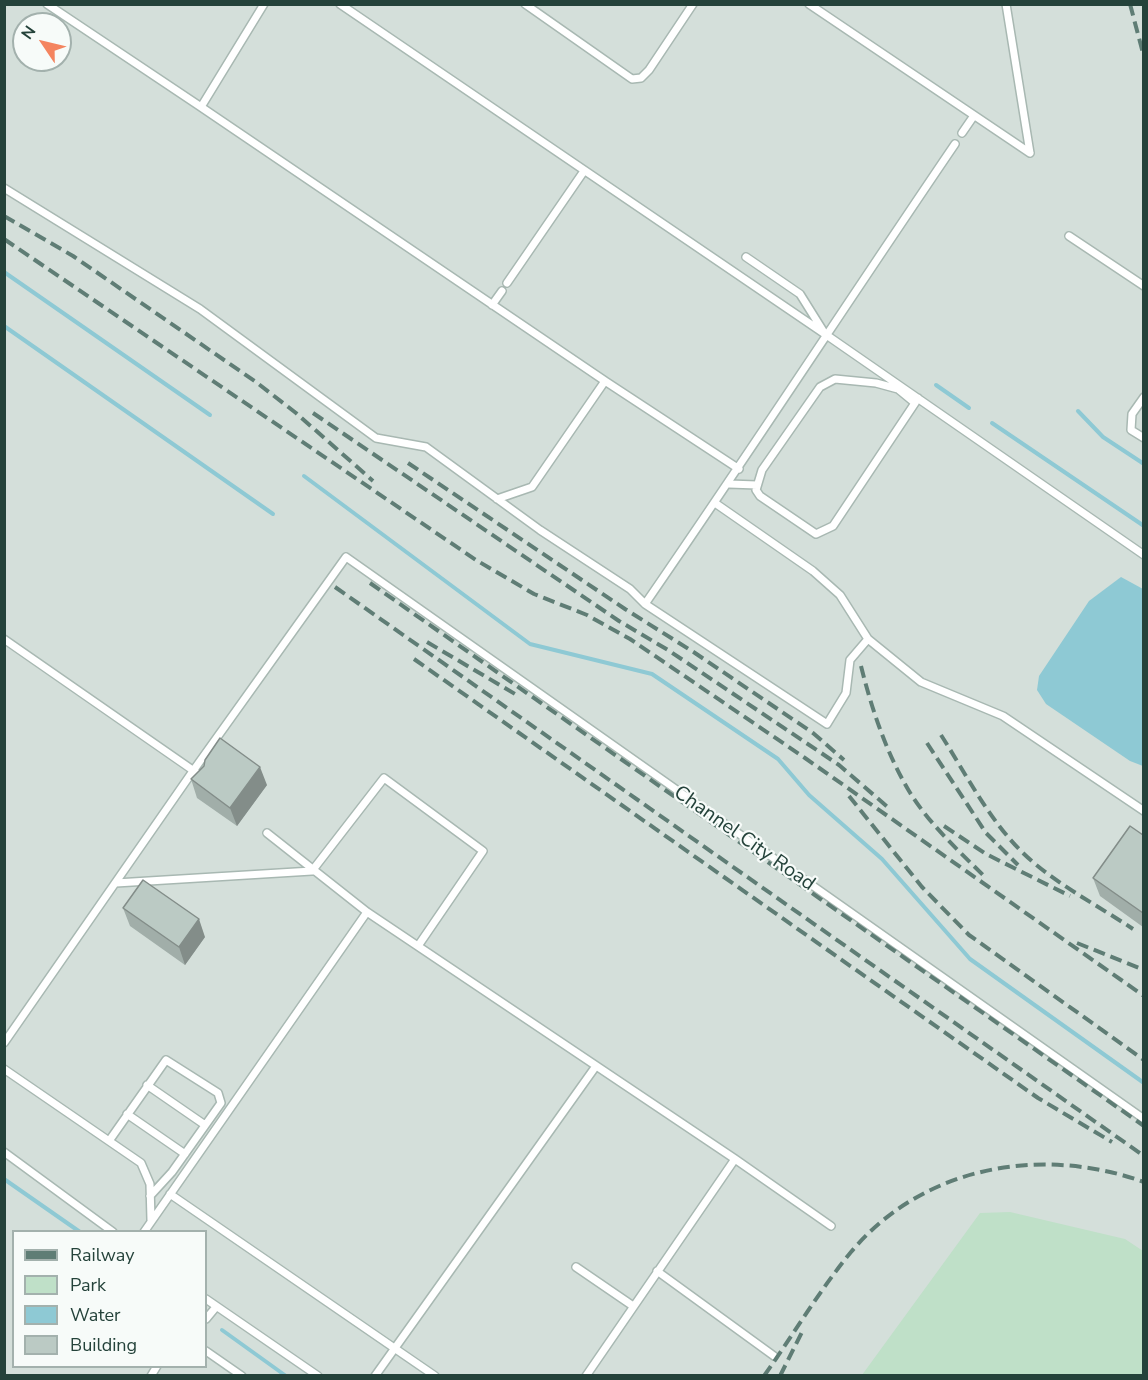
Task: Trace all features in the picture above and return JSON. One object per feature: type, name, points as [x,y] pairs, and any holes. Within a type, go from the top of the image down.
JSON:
[{"type":"lane","points":[[47,4],[739,469]]},
{"type":"lane","points":[[201,107],[264,4]]},
{"type":"lane","points":[[340,4],[825,334],[917,401]]},
{"type":"lane","points":[[525,4],[632,79],[641,78],[649,70],[693,4]]},
{"type":"lane","points":[[809,4],[973,117],[1030,153],[1006,4]]},
{"type":"lane","points":[[962,133],[973,117]]},
{"type":"lane","points":[[645,604],[729,484],[825,334],[955,144]]},
{"type":"lane","points":[[507,283],[584,171]]},
{"type":"lane","points":[[4,188],[200,309],[376,438],[426,447],[630,589],[645,604],[827,724],[846,693],[850,660],[868,639]]},
{"type":"lane","points":[[1070,236],[1143,286]]},
{"type":"lane","points":[[746,257],[800,294],[825,334]]},
{"type":"lane","points":[[492,305],[502,291]]},
{"type":"lane","points":[[917,401],[833,526],[825,531],[816,534],[760,496],[756,490],[762,470],[820,387],[836,379],[876,384],[898,389],[917,401],[1143,554]]},
{"type":"lane","points":[[498,499],[532,487],[605,381]]},
{"type":"lane","points":[[1143,397],[1132,414],[1131,430],[1143,438]]},
{"type":"lane","points":[[729,484],[758,485]]},
{"type":"lane","points":[[715,503],[813,571],[840,596],[868,639],[921,682],[1003,716],[1143,811]]},
{"type":"lane","name":"Channel City Road","points":[[193,771],[346,557],[1143,1119]]},
{"type":"lane","points":[[4,639],[206,780]]},
{"type":"lane","points":[[4,1043],[193,771]]},
{"type":"lane","points":[[116,883],[312,871],[384,778],[483,851],[418,946]]},
{"type":"lane","points":[[267,833],[312,871],[367,912],[831,1226]]},
{"type":"lane","points":[[145,1230],[367,912]]},
{"type":"lane","points":[[109,1141],[163,1061],[169,1059],[218,1094],[221,1103],[185,1154],[150,1196]]},
{"type":"lane","points":[[375,1376],[596,1066]]},
{"type":"lane","points":[[4,1069],[141,1163],[149,1178],[151,1222]]},
{"type":"lane","points":[[147,1084],[206,1125]]},
{"type":"lane","points":[[128,1114],[185,1154]]},
{"type":"lane","points":[[4,1152],[110,1230]]},
{"type":"lane","points":[[586,1376],[735,1159]]},
{"type":"lane","points":[[170,1194],[435,1376]]},
{"type":"lane","points":[[576,1267],[633,1306]]},
{"type":"lane","points":[[657,1271],[774,1356]]},
{"type":"lane","points":[[207,1300],[318,1376]]},
{"type":"lane","points":[[207,1318],[216,1307]]},
{"type":"lane","points":[[207,1352],[242,1376]]},
{"type":"shaded area","points":[[5,5],[1143,5],[1143,1375],[5,1375]]},
{"type":"green space","points":[[1010,1212],[1125,1239],[1143,1251],[1143,1375],[862,1375],[980,1213]]},
{"type":"water","points":[[1121,577],[1143,589],[1143,766],[1130,761],[1046,704],[1037,690],[1039,676],[1089,601]]},
{"type":"building","points":[[220,738],[260,767],[230,808],[191,779],[204,766],[205,760]]},
{"type":"building","points":[[1130,826],[1143,835],[1143,913],[1093,878]]},
{"type":"building","points":[[143,880],[199,919],[179,947],[123,908]]},
{"type":"waterway","points":[[4,272],[210,415]]},
{"type":"waterway","points":[[4,326],[273,514]]},
{"type":"waterway","points":[[936,385],[969,408]]},
{"type":"waterway","points":[[1078,411],[1103,437],[1144,464]]},
{"type":"waterway","points":[[992,423],[1144,526]]},
{"type":"waterway","points":[[304,476],[530,644],[652,674],[778,759],[809,795],[882,859],[970,959],[1144,1083]]},
{"type":"waterway","points":[[4,1179],[77,1230]]},
{"type":"waterway","points":[[222,1330],[286,1376]]},
{"type":"railway","points":[[1130,4],[1144,57]]},
{"type":"railway","points":[[4,216],[73,256],[256,382],[296,413],[373,481]]},
{"type":"railway","points":[[4,239],[476,560],[534,594],[587,615],[630,639],[805,758],[1144,996]]},
{"type":"railway","points":[[313,413],[619,621],[668,650],[839,765],[890,809]]},
{"type":"railway","points":[[408,463],[813,733],[844,760]]},
{"type":"railway","points":[[370,583],[1144,1126]]},
{"type":"railway","points":[[335,587],[1144,1156]]},
{"type":"railway","points":[[427,642],[515,694]]},
{"type":"railway","points":[[414,659],[1038,1098],[1112,1142]]},
{"type":"railway","points":[[861,666],[880,730],[909,791],[935,826],[986,878]]},
{"type":"railway","points":[[941,735],[999,826],[1023,853],[1062,884],[1133,929]]},
{"type":"railway","points":[[927,743],[986,833],[1018,865]]},
{"type":"railway","points":[[849,796],[922,887],[969,935],[1144,1060]]},
{"type":"railway","points":[[944,826],[986,854],[1070,896]]},
{"type":"railway","points":[[1077,943],[1144,970]]},
{"type":"railway","points":[[764,1376],[851,1252],[880,1223],[913,1200],[948,1182],[986,1171],[1025,1165],[1065,1165],[1105,1171],[1144,1182]]},
{"type":"railway","points":[[780,1376],[803,1330]]}]
